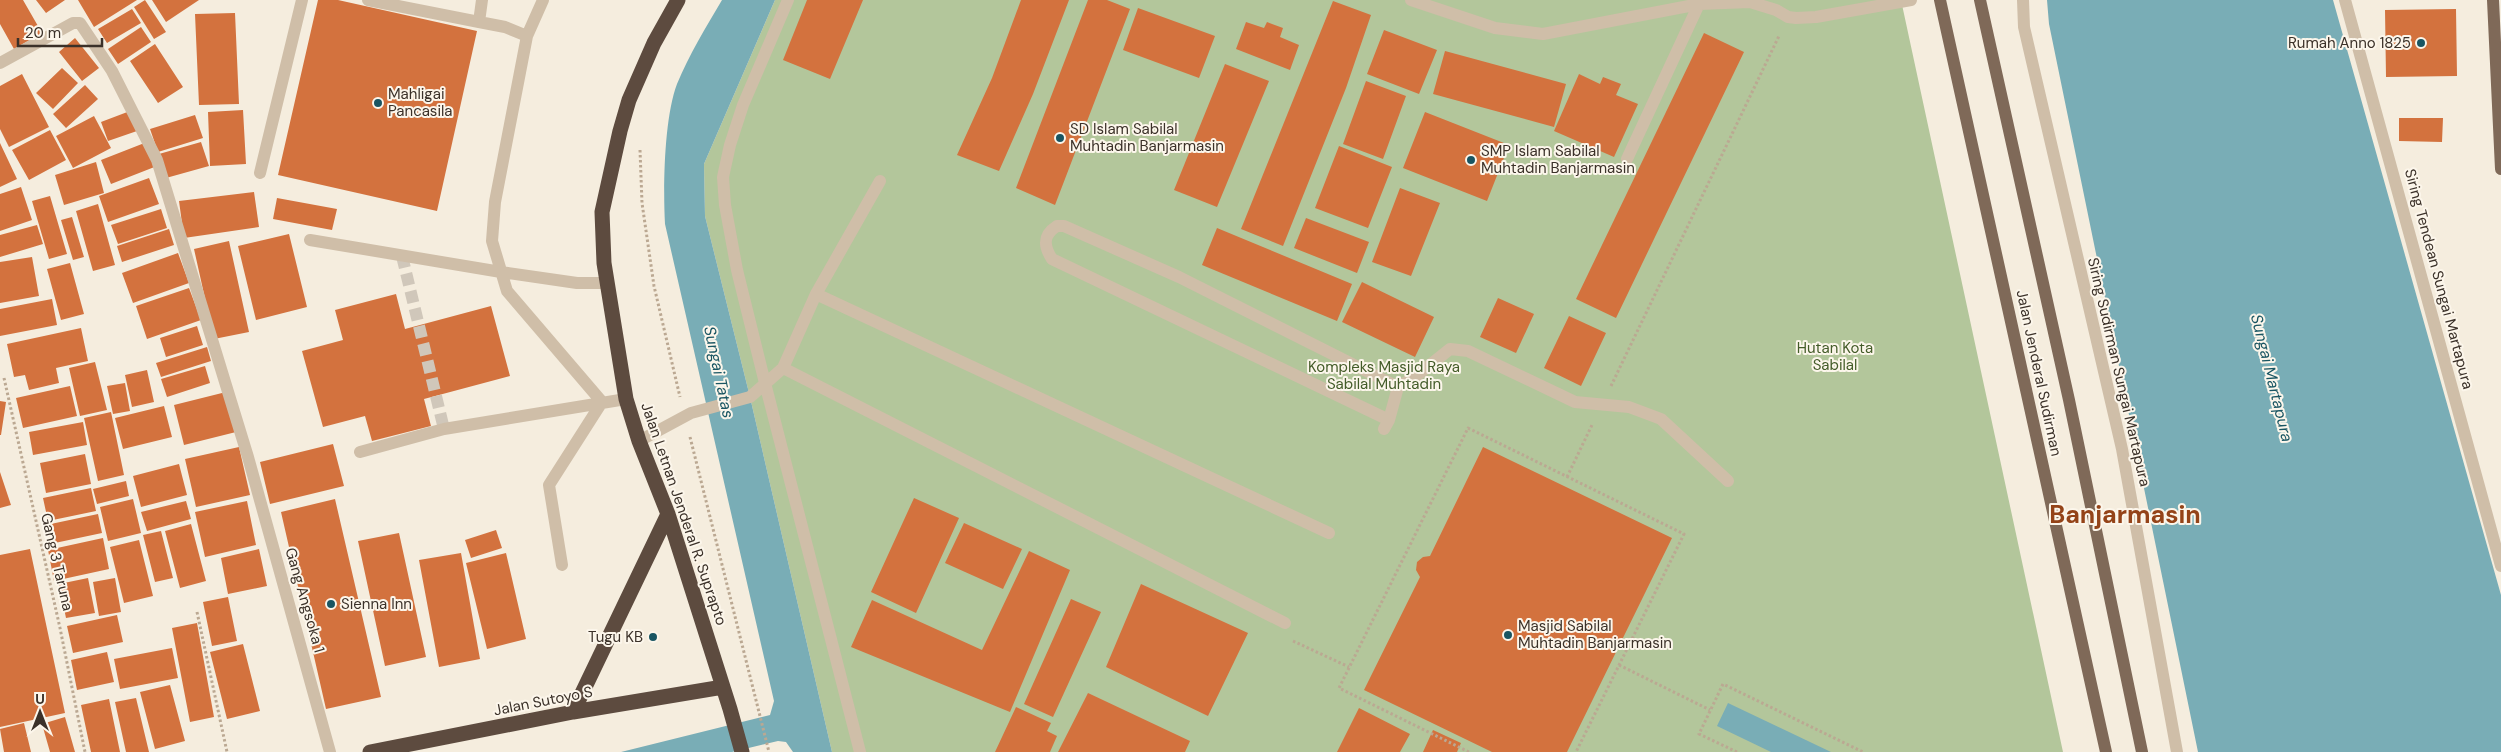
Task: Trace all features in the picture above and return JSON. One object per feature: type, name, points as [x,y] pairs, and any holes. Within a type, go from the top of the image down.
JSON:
[{"type":"highway","name":"Jalan Letnan Jenderal R. Suprapto","points":[[678,0],[654,43],[629,100],[620,131],[602,212],[608,283],[626,399],[639,441],[668,514],[742,752]]},
{"type":"highway","points":[[574,712],[668,514]]},
{"type":"highway","name":"Jalan Sutoyo S","points":[[370,752],[574,712],[723,687]]},
{"type":"main road","name":"Jalan Jenderal Sudirman","points":[[1940,0],[2106,752]]},
{"type":"main road","name":"Jalan Jenderal Sudirman","points":[[1980,0],[2069,400],[2142,752]]},
{"type":"main road","points":[[2493,0],[2501,169]]},
{"type":"street","points":[[260,173],[302,0]]},
{"type":"street","points":[[368,0],[505,27],[527,36]]},
{"type":"street","points":[[478,22],[482,0]]},
{"type":"street","points":[[543,0],[527,36],[492,223],[492,241],[507,291],[602,402]]},
{"type":"street","points":[[788,0],[743,105],[730,145],[723,177],[725,205],[736,261],[765,382],[860,752]]},
{"type":"street","points":[[1411,0],[1495,28],[1543,34],[1699,4],[1750,2],[1776,10],[1788,17],[1816,18],[1911,0]]},
{"type":"street","name":"Siring Sudirman Sungai Martapura","points":[[2023,0],[2024,27],[2122,449],[2177,752]]},
{"type":"street","name":"Siring Tendean Sungai Martapura","points":[[2345,0],[2501,566]]},
{"type":"street","points":[[1627,159],[1699,4]]},
{"type":"street","name":"Gang Angsoka 1","points":[[0,63],[76,21],[83,25],[112,71],[157,160],[248,457],[330,752]]},
{"type":"street","points":[[639,441],[703,408],[750,397],[783,368],[816,294],[880,180]]},
{"type":"street","points":[[1398,387],[1179,277],[1064,226],[1057,226],[1046,236],[1044,242],[1046,250],[1052,259],[1387,424],[1398,387],[1415,377],[1450,349],[1468,350],[1575,402],[1629,407],[1661,419],[1728,481]]},
{"type":"street","points":[[310,240],[577,283],[608,283]]},
{"type":"street","points":[[816,294],[1329,533]]},
{"type":"street","points":[[783,368],[1285,623]]},
{"type":"street","points":[[360,452],[444,429],[626,399]]},
{"type":"street","points":[[562,566],[549,485],[602,402]]},
{"type":"path","points":[[1568,477],[1788,17]]},
{"type":"path","points":[[641,141],[642,203],[654,286],[769,752]]},
{"type":"path","name":"Gang 3 Taruna","points":[[4,378],[60,628],[85,752]]},
{"type":"path","points":[[1469,752],[1339,688],[1468,428],[1684,534],[1576,752]]},
{"type":"path","points":[[197,612],[227,752]]},
{"type":"path","points":[[1288,639],[1349,667]]},
{"type":"path","points":[[1619,665],[1710,710]]},
{"type":"path","points":[[1737,752],[1699,734],[1723,684],[1863,752]]},
{"type":"green space","name":"Kompleks Masjid Raya Sabilal Muhtadin","points":[[775,0],[1901,0],[2063,752],[832,752],[750,397],[705,216],[704,164]]},
{"type":"water","name":"Sungai Tatas","points":[[722,0],[775,0],[704,164],[705,216],[750,397],[832,752],[793,752],[786,742],[778,741],[732,752],[621,752],[770,715],[774,701],[665,224],[665,153],[669,115],[673,98],[687,62]]},
{"type":"water","name":"Sungai Martapura","points":[[2047,0],[2333,0],[2501,595],[2501,752],[2198,752],[2049,24]]},
{"type":"water","points":[[1728,703],[1831,752],[1771,752],[1717,726]]},
{"type":"building","points":[[0,0],[23,0],[42,33],[14,49],[0,24]]},
{"type":"building","points":[[36,0],[65,0],[46,13]]},
{"type":"building","points":[[78,0],[137,0],[94,27]]},
{"type":"building","points":[[145,0],[166,32],[154,39],[134,7]]},
{"type":"building","points":[[152,0],[199,0],[166,22]]},
{"type":"building","name":"Mahligai Pancasila","points":[[318,0],[338,0],[477,31],[437,211],[278,175]]},
{"type":"building","points":[[807,0],[863,0],[830,79],[783,60]]},
{"type":"building","points":[[1021,0],[1069,0],[1033,94],[999,171],[957,155],[992,78]]},
{"type":"building","points":[[1088,0],[1107,0],[1130,9],[1055,205],[1016,188]]},
{"type":"building","points":[[1333,1],[1371,15],[1346,88],[1283,246],[1241,229]]},
{"type":"building","points":[[1138,8],[1215,36],[1199,78],[1123,50]]},
{"type":"building","points":[[132,9],[141,23],[107,43],[98,29]]},
{"type":"building","name":"Rumah Anno 1825","points":[[2456,9],[2457,76],[2386,77],[2385,10]]},
{"type":"building","points":[[235,13],[239,104],[199,105],[195,14]]},
{"type":"building","points":[[1246,22],[1264,28],[1267,22],[1283,28],[1280,37],[1299,45],[1290,70],[1236,49]]},
{"type":"building","points":[[141,27],[151,42],[118,64],[108,49]]},
{"type":"building","points":[[1384,30],[1437,50],[1419,94],[1367,74]]},
{"type":"building","points":[[1704,33],[1744,52],[1616,318],[1576,299]]},
{"type":"building","points":[[75,38],[99,68],[82,81],[59,52]]},
{"type":"building","points":[[155,44],[183,87],[158,103],[130,61]]},
{"type":"building","points":[[1445,51],[1566,84],[1554,127],[1433,94]]},
{"type":"building","points":[[1225,64],[1269,81],[1217,207],[1174,190]]},
{"type":"building","points":[[62,68],[78,83],[53,109],[36,93]]},
{"type":"building","points":[[22,74],[49,127],[9,147],[0,129],[0,86]]},
{"type":"building","points":[[1579,74],[1600,84],[1603,77],[1621,84],[1616,95],[1638,104],[1614,157],[1554,131]]},
{"type":"building","points":[[1366,81],[1406,96],[1383,159],[1343,144]]},
{"type":"building","points":[[85,85],[98,99],[66,128],[53,114]]},
{"type":"building","points":[[243,110],[246,164],[210,166],[208,112]]},
{"type":"building","points":[[130,111],[137,131],[108,141],[101,122]]},
{"type":"building","points":[[1425,112],[1509,145],[1487,201],[1403,168]]},
{"type":"building","points":[[195,115],[203,138],[158,152],[150,129]]},
{"type":"building","points":[[94,116],[111,148],[73,168],[56,136]]},
{"type":"building","points":[[2399,118],[2443,118],[2442,142],[2399,141]]},
{"type":"building","points":[[50,130],[66,160],[29,180],[12,150]]},
{"type":"building","points":[[147,142],[157,166],[111,184],[101,160]]},
{"type":"building","points":[[201,142],[209,166],[166,178],[159,154]]},
{"type":"building","points":[[0,143],[17,179],[0,187]]},
{"type":"building","points":[[1339,146],[1392,167],[1368,228],[1315,208]]},
{"type":"building","points":[[96,162],[104,193],[64,205],[55,175]]},
{"type":"building","points":[[149,178],[159,204],[108,222],[99,196]]},
{"type":"building","points":[[21,187],[32,220],[0,231],[0,194]]},
{"type":"building","points":[[1400,188],[1440,203],[1411,276],[1372,262]]},
{"type":"building","points":[[254,192],[259,227],[184,238],[179,201]]},
{"type":"building","points":[[50,196],[67,254],[49,259],[32,201]]},
{"type":"building","points":[[277,198],[337,209],[332,230],[273,219]]},
{"type":"building","points":[[98,204],[115,265],[93,271],[76,211]]},
{"type":"building","points":[[161,209],[167,228],[118,244],[111,225]]},
{"type":"building","points":[[72,217],[84,257],[73,260],[61,220]]},
{"type":"building","points":[[1306,218],[1369,242],[1357,273],[1294,248]]},
{"type":"building","points":[[37,225],[43,244],[0,257],[0,235]]},
{"type":"building","points":[[1217,228],[1352,284],[1337,321],[1202,265]]},
{"type":"building","points":[[169,229],[174,245],[122,262],[117,246]]},
{"type":"building","points":[[289,234],[307,307],[256,320],[238,246]]},
{"type":"building","points":[[229,241],[249,332],[214,339],[194,249]]},
{"type":"building","points":[[178,253],[189,283],[133,303],[122,273]]},
{"type":"building","points":[[32,257],[39,296],[0,303],[0,262]]},
{"type":"building","points":[[70,263],[84,314],[61,320],[47,269]]},
{"type":"building","points":[[1362,282],[1434,317],[1415,357],[1342,322]]},
{"type":"building","points":[[189,288],[201,320],[147,339],[136,306]]},
{"type":"building","points":[[396,294],[405,329],[491,306],[510,376],[424,399],[431,426],[372,441],[365,416],[323,427],[302,351],[343,340],[335,310]]},
{"type":"building","points":[[1498,298],[1534,314],[1516,353],[1480,337]]},
{"type":"building","points":[[52,299],[57,325],[0,336],[0,309]]},
{"type":"building","points":[[1569,316],[1606,333],[1581,386],[1544,368]]},
{"type":"building","points":[[197,326],[203,345],[166,357],[160,338]]},
{"type":"building","points":[[81,328],[88,361],[56,368],[59,383],[29,390],[25,375],[14,377],[7,344]]},
{"type":"building","points":[[207,347],[211,361],[161,377],[156,363]]},
{"type":"building","points":[[95,362],[107,410],[80,416],[69,368]]},
{"type":"building","points":[[205,366],[210,383],[167,397],[161,379]]},
{"type":"building","points":[[147,370],[154,402],[132,407],[125,375]]},
{"type":"building","points":[[125,383],[130,411],[113,414],[107,386]]},
{"type":"building","points":[[70,386],[77,416],[23,428],[16,398]]},
{"type":"building","points":[[226,392],[236,432],[184,445],[174,405]]},
{"type":"building","points":[[0,401],[6,402],[1,435],[0,435]]},
{"type":"building","points":[[164,406],[172,437],[123,449],[115,418]]},
{"type":"building","points":[[111,412],[124,475],[98,481],[84,418]]},
{"type":"building","points":[[83,422],[87,445],[33,455],[29,432]]},
{"type":"building","points":[[333,444],[344,486],[270,504],[260,462]]},
{"type":"building","points":[[239,447],[250,495],[196,507],[185,459]]},
{"type":"building","name":"Masjid Sabilal Muhtadin Banjarmasin","points":[[1483,447],[1672,538],[1567,752],[1492,752],[1364,690],[1420,577],[1416,570],[1417,562],[1423,557],[1430,556]]},
{"type":"building","points":[[85,454],[91,484],[46,493],[40,463]]},
{"type":"building","points":[[179,464],[187,495],[141,507],[133,476]]},
{"type":"building","points":[[0,472],[11,505],[0,508]]},
{"type":"building","points":[[126,481],[129,496],[97,504],[93,489]]},
{"type":"building","points":[[91,488],[96,511],[48,521],[43,498]]},
{"type":"building","points":[[914,498],[959,518],[916,613],[871,592]]},
{"type":"building","points":[[133,499],[141,533],[108,541],[100,507]]},
{"type":"building","name":"Sienna Inn","points":[[335,499],[381,697],[326,709],[281,512]]},
{"type":"building","points":[[186,501],[191,519],[147,531],[141,512]]},
{"type":"building","points":[[247,501],[256,545],[205,557],[195,512]]},
{"type":"building","points":[[98,514],[102,533],[50,544],[46,525]]},
{"type":"building","points":[[964,523],[1022,549],[1003,589],[945,563]]},
{"type":"building","points":[[191,524],[206,581],[180,588],[165,531]]},
{"type":"building","points":[[496,530],[502,548],[471,558],[465,540]]},
{"type":"building","points":[[161,531],[173,578],[155,582],[143,535]]},
{"type":"building","points":[[399,533],[426,657],[385,666],[358,541]]},
{"type":"building","points":[[103,538],[109,569],[54,581],[48,550]]},
{"type":"building","points":[[139,540],[153,596],[124,603],[110,547]]},
{"type":"building","points":[[30,549],[65,713],[0,727],[0,555]]},
{"type":"building","points":[[259,549],[267,586],[228,594],[221,558]]},
{"type":"building","points":[[1029,551],[1070,570],[1010,712],[851,647],[872,600],[982,650]]},
{"type":"building","points":[[461,553],[480,659],[439,667],[419,560]]},
{"type":"building","points":[[506,553],[526,639],[487,649],[466,563]]},
{"type":"building","points":[[88,578],[95,613],[66,618],[59,584]]},
{"type":"building","points":[[115,578],[121,612],[99,616],[93,582]]},
{"type":"building","points":[[1141,584],[1248,633],[1208,716],[1106,667]]},
{"type":"building","points":[[228,597],[237,641],[212,646],[203,602]]},
{"type":"building","points":[[1071,599],[1101,612],[1053,717],[1024,704]]},
{"type":"building","points":[[117,615],[123,642],[73,653],[67,626]]},
{"type":"building","points":[[197,623],[214,717],[190,722],[172,628]]},
{"type":"building","points":[[243,644],[260,711],[227,719],[210,652]]},
{"type":"building","points":[[172,648],[178,678],[120,689],[114,659]]},
{"type":"building","points":[[107,652],[114,682],[77,690],[71,660]]},
{"type":"building","points":[[170,685],[185,741],[155,749],[140,692]]},
{"type":"building","points":[[1088,693],[1190,741],[1185,752],[1058,752]]},
{"type":"building","points":[[136,698],[149,752],[126,752],[115,702]]},
{"type":"building","points":[[109,699],[120,752],[91,752],[81,705]]},
{"type":"building","points":[[1016,707],[1051,723],[1047,731],[1057,736],[1050,752],[995,752]]},
{"type":"building","points":[[1359,708],[1410,734],[1400,752],[1337,752]]},
{"type":"building","points":[[65,717],[75,752],[50,752],[42,724]]},
{"type":"building","points":[[24,723],[31,752],[4,752],[0,729]]},
{"type":"building","points":[[1433,730],[1461,743],[1457,752],[1423,752]]},
{"type":"tunnel","points":[[402,256],[444,429]]},
{"type":"place","name":"Rumah Anno 1825","points":[[2421,43]]},
{"type":"place","name":"Mahligai Pancasila","points":[[378,103]]},
{"type":"place","name":"SD Islam Sabilal Muhtadin Banjarmasin","points":[[1060,138]]},
{"type":"place","name":"SMP Islam Sabilal Muhtadin Banjarmasin","points":[[1471,160]]},
{"type":"place","name":"Sienna Inn","points":[[331,604]]},
{"type":"place","name":"Masjid Sabilal Muhtadin Banjarmasin","points":[[1508,635]]},
{"type":"place","name":"Tugu KB","points":[[653,637]]},
{"type":"district","name":"Banjarmasin","points":[[2125,514]]},
{"type":"park label","name":"Hutan Kota Sabilal","points":[[1835,356]]}]
